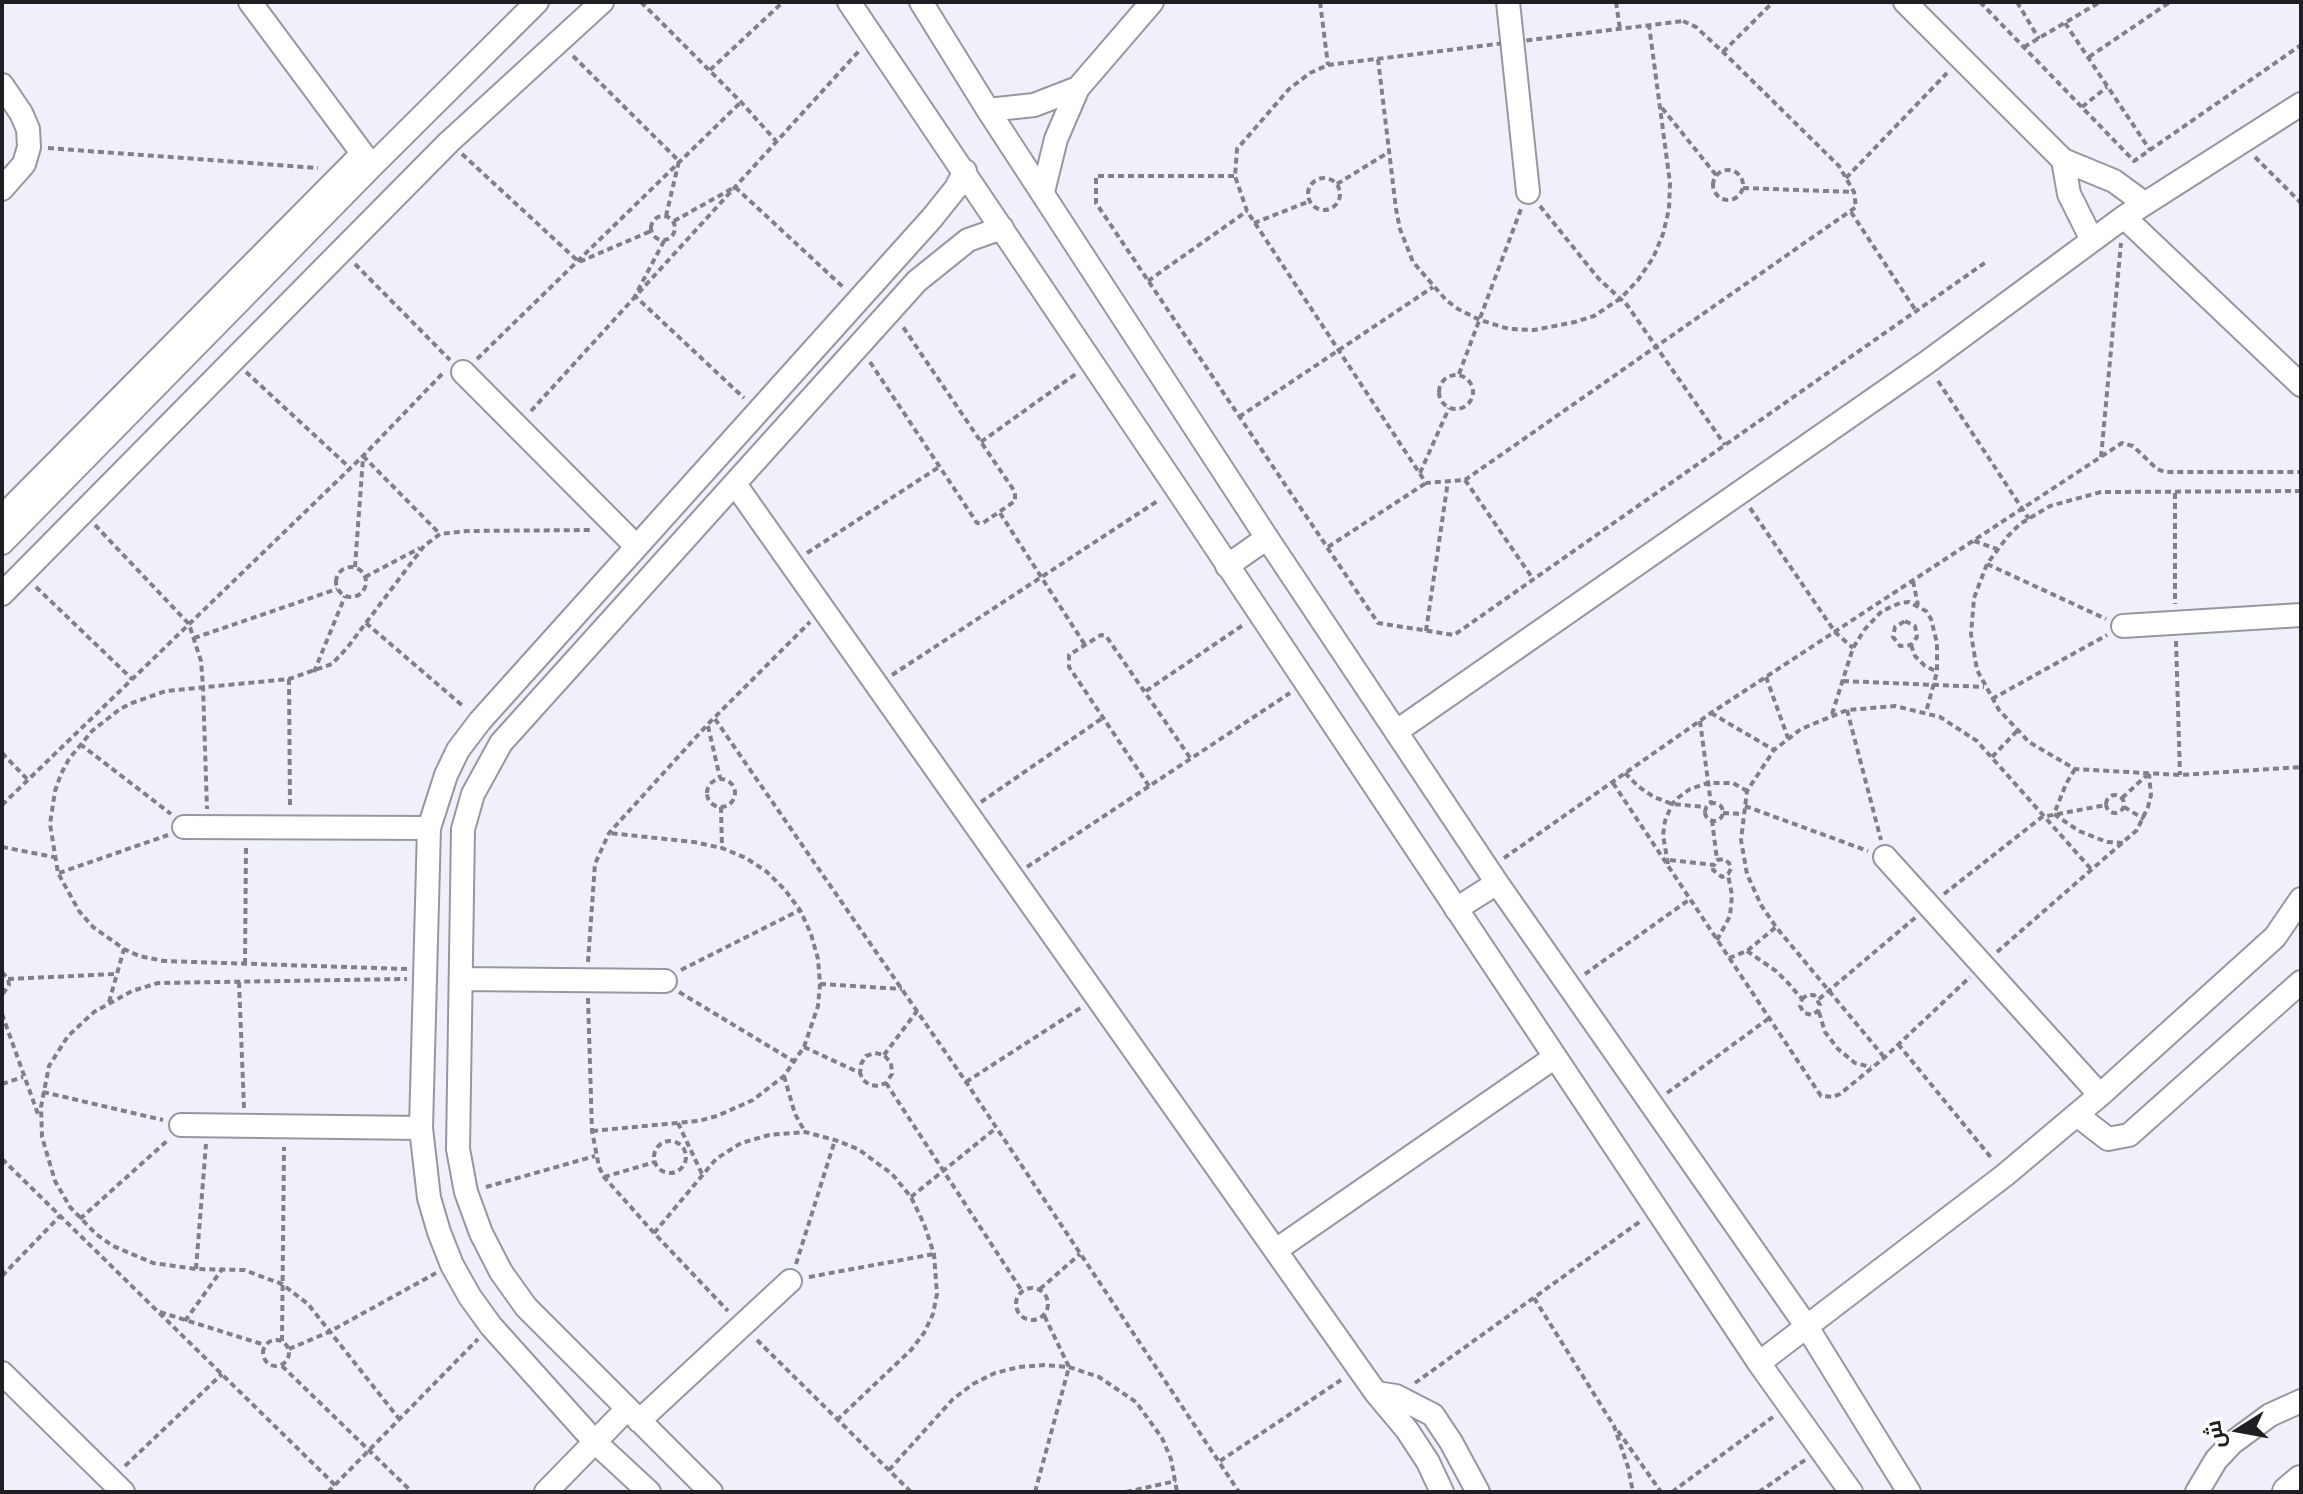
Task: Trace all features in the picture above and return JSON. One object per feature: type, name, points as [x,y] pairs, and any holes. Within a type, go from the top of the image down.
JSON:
[{"type":"street","points":[[250,2],[367,160]]},
{"type":"street","points":[[2,543],[367,160],[537,2]]},
{"type":"street","points":[[2,594],[449,142],[602,2]]},
{"type":"street","points":[[849,2],[965,171],[1759,1363],[1851,1492]]},
{"type":"street","points":[[921,2],[1267,538],[1492,876],[1807,1327],[1909,1492]]},
{"type":"street","points":[[1043,192],[1056,139],[1078,88],[1152,2]]},
{"type":"street","points":[[1508,2],[1528,192]]},
{"type":"street","points":[[1905,2],[2063,160],[2114,181],[2144,203]]},
{"type":"street","points":[[2,85],[28,129],[29,147],[24,164],[2,189]]},
{"type":"street","points":[[988,110],[1034,105],[1078,88]]},
{"type":"street","points":[[1397,731],[1926,363],[2144,203],[2301,104]]},
{"type":"street","points":[[2,517],[344,170],[367,160]]},
{"type":"street","points":[[2063,160],[2069,194],[2092,240]]},
{"type":"street","points":[[649,1492],[595,1442],[491,1326],[452,1265],[429,1198],[421,1128],[429,828],[441,788],[458,750],[480,721],[945,203],[965,171]]},
{"type":"street","points":[[2124,217],[2301,385]]},
{"type":"street","points":[[711,1492],[526,1307],[501,1272],[481,1233],[466,1192],[458,1149],[463,829],[473,794],[501,743],[917,281],[968,240],[1002,228]]},
{"type":"street","points":[[894,259],[917,281]]},
{"type":"street","points":[[463,372],[636,546]]},
{"type":"street","points":[[735,484],[1359,1368],[1386,1394],[1428,1462],[1442,1492]]},
{"type":"street","points":[[1227,566],[1267,538]]},
{"type":"street","points":[[2123,626],[2301,615]]},
{"type":"street","points":[[458,750],[488,762]]},
{"type":"street","points":[[194,827],[429,828]]},
{"type":"street","points":[[1885,857],[2100,1095]]},
{"type":"street","points":[[1456,909],[1492,876]]},
{"type":"street","points":[[1759,1363],[2005,1175],[2077,1115],[2266,946],[2296,910],[2301,899]]},
{"type":"street","points":[[461,979],[662,980]]},
{"type":"street","points":[[2077,1115],[2108,1139],[2118,1139],[2137,1131],[2301,982]]},
{"type":"street","points":[[1276,1250],[1555,1057]]},
{"type":"street","points":[[191,1125],[421,1128]]},
{"type":"street","points":[[546,1492],[595,1442],[742,1326],[790,1281]]},
{"type":"street","points":[[2,1373],[117,1486]]},
{"type":"street","points":[[1386,1394],[1433,1415],[1478,1492]]},
{"type":"street","points":[[2197,1492],[2216,1460],[2232,1443],[2270,1415],[2301,1401]]},
{"type":"street","points":[[2288,1492],[2301,1481]]},
{"type":"path","points":[[641,2],[777,141]]},
{"type":"path","points":[[710,70],[783,2]]},
{"type":"path","points":[[1320,2],[1328,65]]},
{"type":"path","points":[[1616,2],[1620,30]]},
{"type":"path","points":[[1723,52],[1773,2]]},
{"type":"path","points":[[1980,2],[2134,161],[2301,45]]},
{"type":"path","points":[[2017,2],[2039,39]]},
{"type":"path","points":[[2024,47],[2100,2]]},
{"type":"path","points":[[2088,58],[2170,2]]},
{"type":"path","points":[[1327,548],[1426,483],[1465,480],[1856,207],[1854,192],[1839,166],[1689,22],[1675,21],[1328,65],[1310,73],[1289,89],[1237,149],[1235,176],[1247,211],[1426,483]]},
{"type":"path","points":[[2065,23],[2150,150]]},
{"type":"path","points":[[516,427],[872,37]]},
{"type":"path","points":[[558,41],[679,161]]},
{"type":"path","points":[[1846,178],[1961,59]]},
{"type":"path","points":[[2082,107],[2107,87]]},
{"type":"path","points":[[463,372],[741,102]]},
{"type":"path","points":[[1661,106],[1716,175]]},
{"type":"path","points":[[449,142],[579,262]]},
{"type":"path","points":[[2241,142],[2301,203]]},
{"type":"path","points":[[29,147],[344,170]]},
{"type":"path","points":[[1336,184],[1389,152]]},
{"type":"path","points":[[666,216],[679,161]]},
{"type":"path","points":[[1728,169],[1740,175],[1743,188],[1737,198],[1724,200],[1714,193],[1712,187],[1716,175],[1728,169]]},
{"type":"path","points":[[1235,176],[1096,176],[1096,203],[1378,623],[1454,635],[1986,262]]},
{"type":"path","points":[[1318,179],[1331,180],[1336,184],[1339,197],[1332,207],[1319,209],[1310,201],[1309,188],[1318,179]]},
{"type":"path","points":[[674,221],[735,187]]},
{"type":"path","points":[[735,187],[857,300]]},
{"type":"path","points":[[1743,188],[1854,192]]},
{"type":"path","points":[[1528,192],[1598,278],[1627,305],[1725,445]]},
{"type":"path","points":[[1459,374],[1528,192]]},
{"type":"path","points":[[1254,223],[1310,201]]},
{"type":"path","points":[[1148,281],[1247,211]]},
{"type":"path","points":[[1851,212],[1916,311]]},
{"type":"path","points":[[664,241],[656,238],[651,231],[652,222],[658,216],[674,221]]},
{"type":"path","points":[[2101,457],[2124,217]]},
{"type":"path","points":[[635,296],[664,241],[672,237],[674,221]]},
{"type":"path","points":[[579,262],[651,231]]},
{"type":"path","points":[[2,805],[363,456],[452,363],[342,251]]},
{"type":"path","points":[[1239,417],[1433,287]]},
{"type":"path","points":[[635,296],[758,410]]},
{"type":"path","points":[[860,346],[977,523],[983,523],[1015,501],[1016,496],[893,311]]},
{"type":"path","points":[[233,361],[350,468]]},
{"type":"path","points":[[981,442],[1092,362]]},
{"type":"path","points":[[1926,363],[2029,519]]},
{"type":"path","points":[[1459,374],[1471,383],[1473,397],[1464,408],[1449,408],[1439,397],[1441,383],[1445,377],[1459,374]]},
{"type":"path","points":[[1420,473],[1449,408]]},
{"type":"path","points":[[1492,876],[1625,773],[1711,713],[2122,443],[2128,443],[2157,469],[2165,472],[2301,472]]},
{"type":"path","points":[[363,456],[440,534]]},
{"type":"path","points":[[355,567],[363,456]]},
{"type":"path","points":[[791,564],[939,467]]},
{"type":"path","points":[[1465,480],[1533,579]]},
{"type":"path","points":[[1426,631],[1448,481]]},
{"type":"path","points":[[877,685],[1177,489]]},
{"type":"path","points":[[1740,493],[1835,632],[1853,648]]},
{"type":"path","points":[[999,512],[1085,645]]},
{"type":"path","points":[[84,513],[189,624],[194,638],[201,661],[203,686],[194,827]]},
{"type":"path","points":[[365,577],[424,546],[440,534],[466,531],[620,530]]},
{"type":"path","points":[[1974,541],[1997,549]]},
{"type":"path","points":[[424,546],[332,664],[289,679],[166,691],[120,709],[80,744],[61,774],[51,807],[50,824],[58,873],[79,911],[93,927],[139,956],[164,961],[425,969]]},
{"type":"path","points":[[1987,564],[2123,626]]},
{"type":"path","points":[[347,567],[355,567],[365,577],[366,586],[354,598],[345,596],[337,589],[335,580],[339,572],[347,567]]},
{"type":"path","points":[[22,574],[132,679]]},
{"type":"path","points":[[1913,581],[1918,605],[1931,619],[1934,630],[1937,672],[1926,712]]},
{"type":"path","points":[[194,638],[337,589]]},
{"type":"path","points":[[314,672],[345,596]]},
{"type":"path","points":[[1831,715],[1853,648],[1865,629],[1882,611],[1900,603],[1918,605]]},
{"type":"path","points":[[823,609],[708,724],[609,833],[595,864],[587,980],[592,1131],[595,1156],[604,1177],[742,1326],[911,1492]]},
{"type":"path","points":[[1146,691],[1260,614]]},
{"type":"path","points":[[1905,621],[1915,626],[1917,637],[1911,645],[1900,646],[1893,637],[1895,627],[1905,621]]},
{"type":"path","points":[[366,623],[480,721]]},
{"type":"path","points":[[1992,699],[2123,626]]},
{"type":"path","points":[[1149,786],[1068,661],[1069,655],[1101,635],[1106,636],[1191,759]]},
{"type":"path","points":[[1911,645],[1915,656],[1937,672]]},
{"type":"path","points":[[1766,677],[1788,738]]},
{"type":"path","points":[[289,679],[290,827]]},
{"type":"path","points":[[1842,681],[1984,687]]},
{"type":"path","points":[[1012,877],[1306,682]]},
{"type":"path","points":[[1884,1058],[1776,927],[1761,905],[1747,874],[1741,840],[1747,791],[1774,750],[1788,738],[1847,710],[1879,706],[1926,712],[1966,732],[2091,869]]},
{"type":"path","points":[[1847,710],[1885,857]]},
{"type":"path","points":[[1711,713],[1774,750]]},
{"type":"path","points":[[967,813],[1104,717]]},
{"type":"path","points":[[715,719],[966,1082],[1239,1492]]},
{"type":"path","points":[[1700,721],[1708,783],[1707,818],[1717,820],[1723,813]]},
{"type":"path","points":[[708,724],[720,778]]},
{"type":"path","points":[[1992,757],[2017,731]]},
{"type":"path","points":[[80,744],[194,827]]},
{"type":"path","points":[[2,753],[28,780]]},
{"type":"path","points":[[2054,814],[2075,769]]},
{"type":"path","points":[[1625,773],[1639,787],[1672,804],[1719,805],[1723,813]]},
{"type":"path","points":[[1613,782],[1669,862],[1690,899],[1821,1096],[1833,1097],[1884,1058],[1982,966],[2124,843],[2144,819],[2151,795],[2149,774],[2122,798]]},
{"type":"path","points":[[720,778],[730,782],[735,792],[731,802],[721,807],[714,805],[707,793],[713,781],[720,778]]},
{"type":"path","points":[[1669,862],[1663,835],[1672,804],[1690,789],[1708,783],[1733,783],[1747,791]]},
{"type":"path","points":[[2106,805],[2109,796],[2114,794],[2122,798]]},
{"type":"path","points":[[2122,798],[2124,807],[2144,819]]},
{"type":"path","points":[[2042,817],[2106,805]]},
{"type":"path","points":[[2106,805],[2112,813],[2124,807]]},
{"type":"path","points":[[1744,806],[1885,857]]},
{"type":"path","points":[[721,807],[722,848]]},
{"type":"path","points":[[1723,813],[1743,814]]},
{"type":"path","points":[[2054,814],[2079,831],[2107,842],[2124,843]]},
{"type":"path","points":[[1712,820],[1717,875],[1728,874]]},
{"type":"path","points":[[58,873],[194,827]]},
{"type":"path","points":[[245,964],[246,827]]},
{"type":"path","points":[[592,1131],[717,1116],[769,1089],[784,1076],[804,1047],[815,1017],[820,984],[818,959],[800,910],[767,872],[746,858],[722,848],[609,833]]},
{"type":"path","points":[[2,847],[54,857]]},
{"type":"path","points":[[1669,862],[1716,862],[1724,859],[1729,863],[1730,916],[1717,940]]},
{"type":"path","points":[[1568,986],[1690,899]]},
{"type":"path","points":[[662,980],[800,910]]},
{"type":"path","points":[[1729,958],[1747,951],[1776,927]]},
{"type":"path","points":[[109,1002],[124,949]]},
{"type":"path","points":[[1747,951],[1776,971],[1802,999]]},
{"type":"path","points":[[2,972],[9,985],[2,995]]},
{"type":"path","points":[[8,979],[116,974]]},
{"type":"path","points":[[662,980],[795,1062]]},
{"type":"path","points":[[239,982],[244,1125]]},
{"type":"path","points":[[820,984],[902,989]]},
{"type":"path","points":[[1818,1011],[1812,1015],[1804,1013],[1800,1006],[1802,999],[1814,995],[1820,1005],[1818,1011],[1825,1032],[1838,1049],[1855,1063],[1871,1067]]},
{"type":"path","points":[[966,1082],[1097,997]]},
{"type":"path","points":[[884,1055],[917,1011]]},
{"type":"path","points":[[2,1014],[40,1122]]},
{"type":"path","points":[[1650,1106],[1768,1019]]},
{"type":"path","points":[[1898,1044],[2005,1175]]},
{"type":"path","points":[[804,1047],[860,1073]]},
{"type":"path","points":[[875,1053],[884,1055],[891,1063],[892,1074],[886,1083],[870,1085],[860,1073],[861,1064],[866,1056],[875,1053]]},
{"type":"path","points":[[784,1076],[795,1114],[805,1132]]},
{"type":"path","points":[[2,1084],[23,1077]]},
{"type":"path","points":[[886,1083],[1022,1291]]},
{"type":"path","points":[[42,1092],[191,1125]]},
{"type":"path","points":[[678,1123],[702,1174]]},
{"type":"path","points":[[80,1219],[191,1125]]},
{"type":"path","points":[[191,1125],[196,1269]]},
{"type":"path","points":[[282,1366],[289,1359],[289,1349],[282,1341],[284,1126]]},
{"type":"path","points":[[911,1197],[996,1128]]},
{"type":"path","points":[[654,1233],[716,1159],[741,1143],[769,1135],[805,1132],[835,1140],[858,1149],[892,1174],[911,1197],[934,1254],[937,1294],[933,1314],[911,1350],[837,1420]]},
{"type":"path","points":[[835,1140],[790,1281],[934,1254]]},
{"type":"path","points":[[674,1141],[684,1151],[685,1158],[679,1170],[665,1172],[655,1162],[654,1155],[661,1143],[674,1141]]},
{"type":"path","points":[[466,1192],[595,1156]]},
{"type":"path","points":[[2,1159],[335,1485]]},
{"type":"path","points":[[604,1177],[655,1162]]},
{"type":"path","points":[[1386,1394],[1534,1298],[1657,1209]]},
{"type":"path","points":[[2,1276],[60,1216]]},
{"type":"path","points":[[1040,1289],[1080,1254]]},
{"type":"path","points":[[289,1349],[329,1332],[452,1265]]},
{"type":"path","points":[[185,1321],[223,1268]]},
{"type":"path","points":[[1031,1287],[1040,1289],[1047,1296],[1049,1306],[1044,1315],[1028,1320],[1020,1315],[1016,1307],[1017,1298],[1022,1291],[1031,1287]]},
{"type":"path","points":[[1534,1298],[1614,1426],[1661,1492]]},
{"type":"path","points":[[157,1311],[265,1345]]},
{"type":"path","points":[[1035,1492],[1069,1367],[1044,1315]]},
{"type":"path","points":[[328,1492],[491,1326]]},
{"type":"path","points":[[282,1341],[273,1340],[265,1345],[262,1357],[270,1366],[282,1366],[412,1492]]},
{"type":"path","points":[[889,1470],[953,1399],[973,1384],[995,1373],[1044,1365],[1069,1367],[1099,1377],[1136,1402],[1162,1438],[1171,1459],[1177,1492]]},
{"type":"path","points":[[1220,1461],[1359,1368]]},
{"type":"path","points":[[117,1486],[222,1374]]},
{"type":"path","points":[[1672,1492],[1789,1405]]},
{"type":"path","points":[[1614,1426],[1633,1492]]},
{"type":"path","points":[[1759,1492],[1820,1449]]},
{"type":"path","points":[[1126,1492],[1176,1481]]}]
